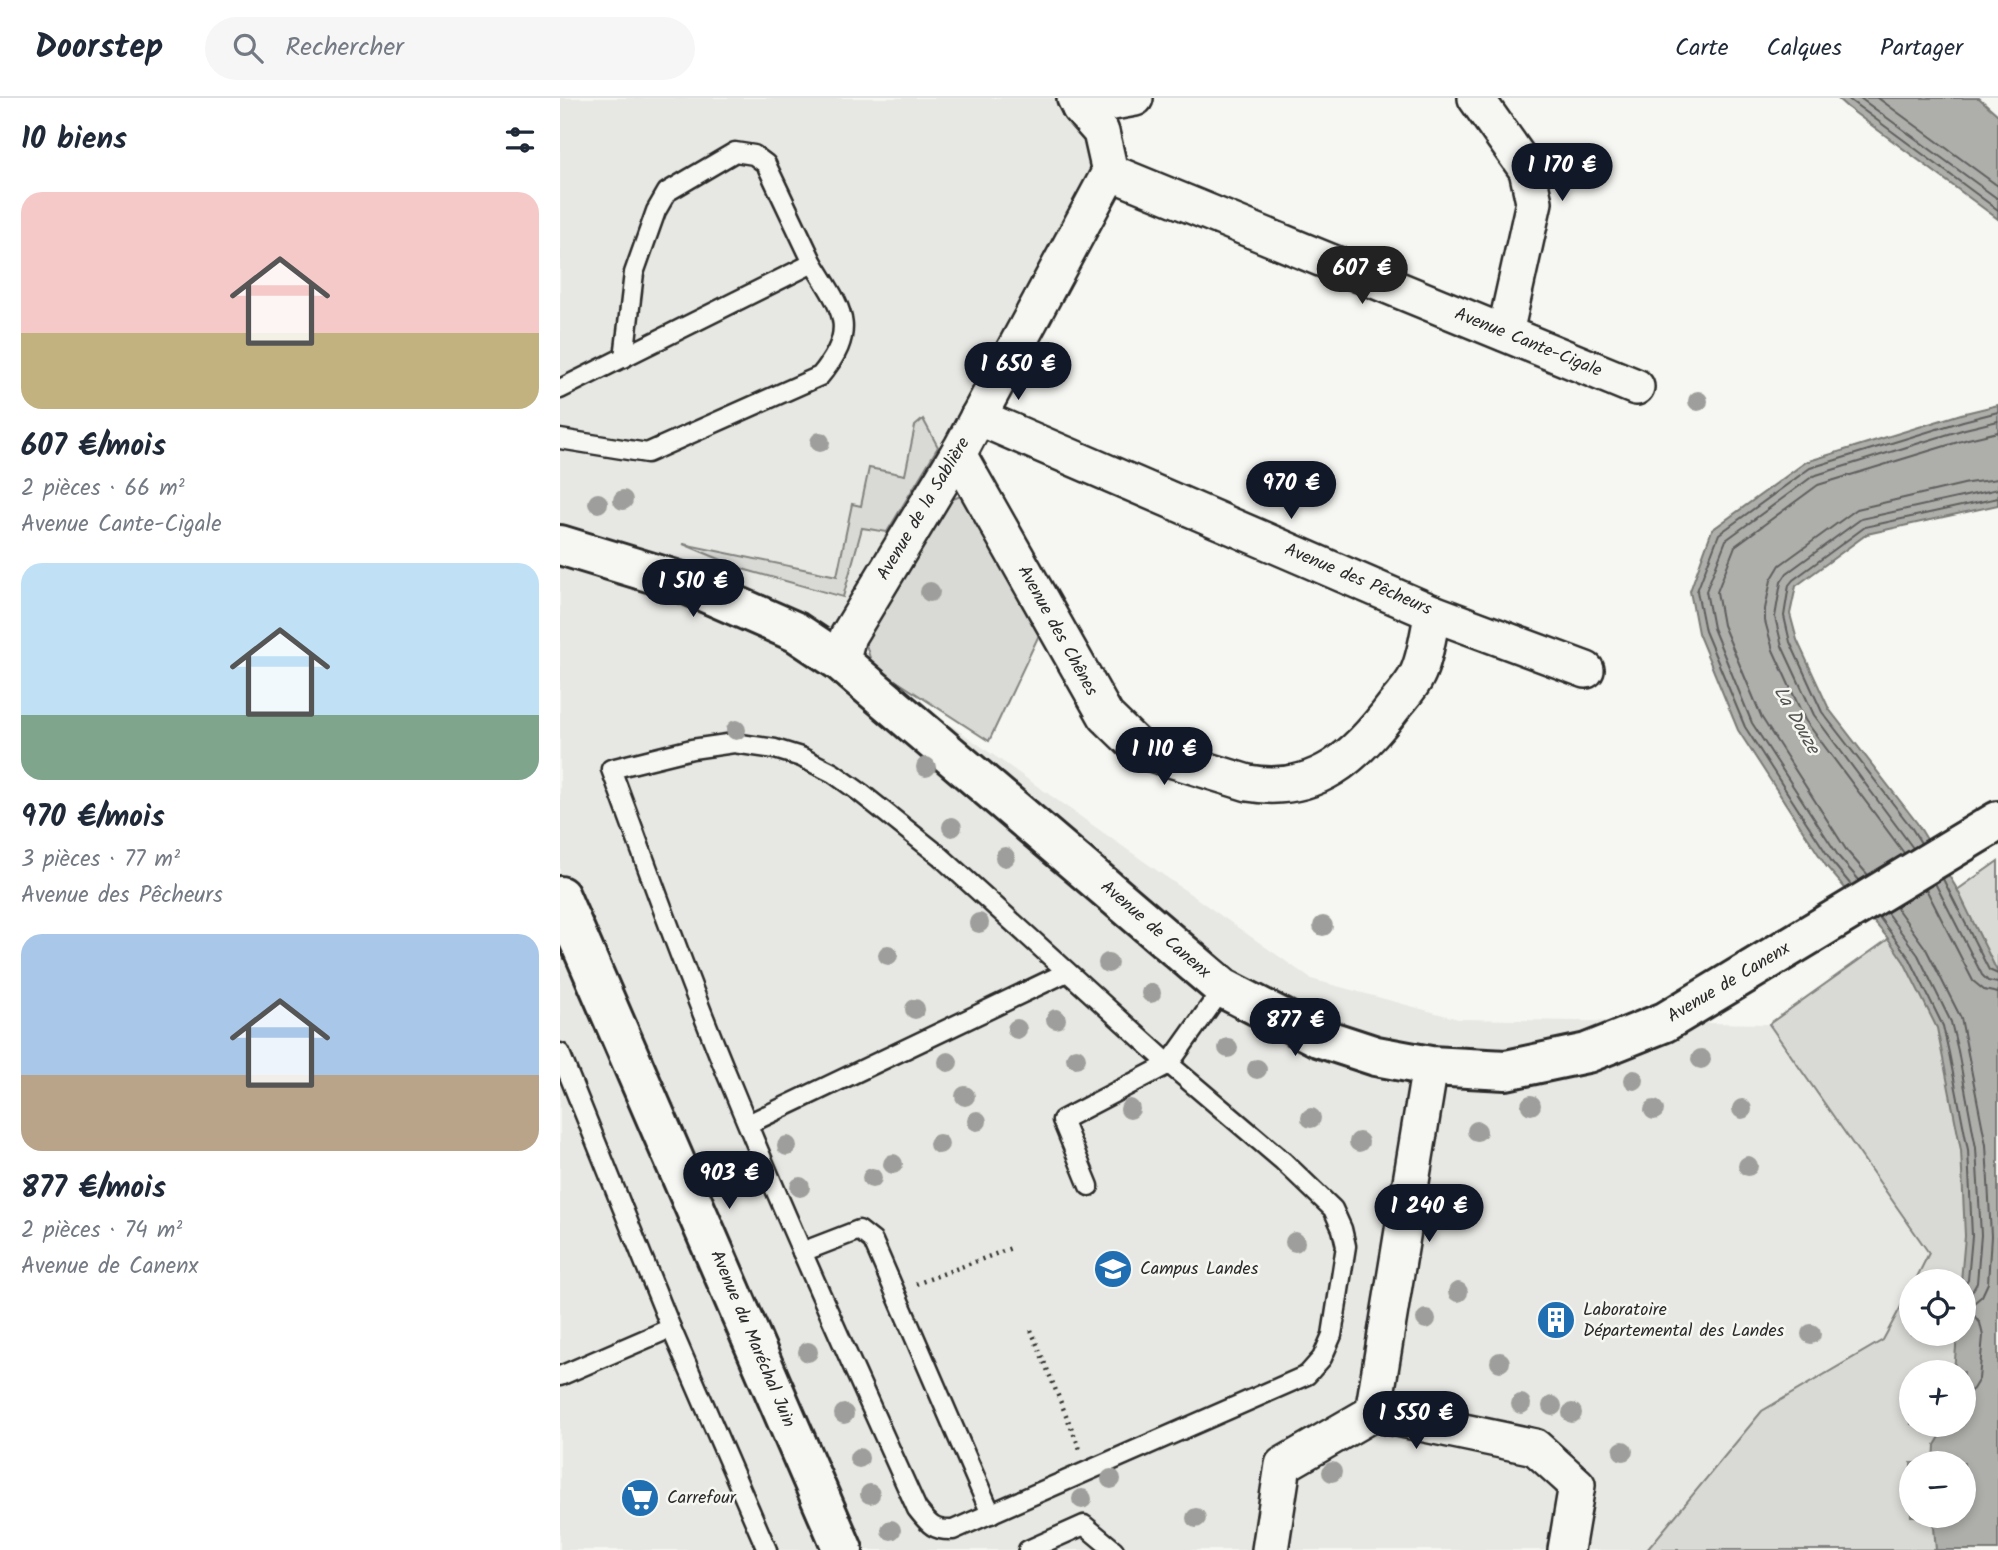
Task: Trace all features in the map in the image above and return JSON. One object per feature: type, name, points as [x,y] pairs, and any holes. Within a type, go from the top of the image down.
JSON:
[{"type":"main road","name":"Avenue de Canenx","points":[[560,545],[682,582],[796,632],[841,662],[1223,988],[1318,1037],[1376,1056],[1430,1066],[1506,1070],[1587,1054],[1665,1022],[1998,821]]},
{"type":"main road","name":"Avenue du Maréchal Juin","points":[[560,896],[843,1550]]},
{"type":"main road","name":"Avenue du Maréchal Juin","points":[[560,955],[818,1550]]},
{"type":"street","points":[[1110,172],[1086,112],[1135,98]]},
{"type":"street","points":[[1476,98],[1527,170],[1534,202],[1505,333]]},
{"type":"street","name":"Avenue Cante-Cigale","points":[[1110,172],[1636,387]]},
{"type":"street","name":"Avenue de la Sablière","points":[[841,662],[848,636],[958,454],[1110,172]]},
{"type":"street","name":"Avenue des Pêcheurs","points":[[978,417],[1433,613],[1586,670]]},
{"type":"street","name":"Avenue des Chênes","points":[[958,454],[1106,716],[1141,750],[1266,786],[1286,785],[1316,776],[1358,751],[1375,733],[1417,676],[1433,613]]},
{"type":"street","points":[[1373,1413],[1430,1066]]},
{"type":"street","points":[[1270,1550],[1283,1465],[1373,1413],[1535,1447],[1577,1485],[1566,1550]]},
{"type":"lane","points":[[560,439],[647,453],[820,376],[838,352],[844,318],[813,263],[766,164],[754,155],[735,152],[667,192],[656,211],[634,273],[624,358]]},
{"type":"lane","points":[[560,389],[813,263]]},
{"type":"lane","points":[[734,743],[775,749],[802,757],[833,773],[940,856],[1169,1064],[1283,1161],[1333,1209],[1346,1246],[1332,1335],[1322,1358],[1307,1375],[991,1514],[953,1530],[940,1531],[928,1523],[918,1509],[802,1252],[690,981],[611,769],[692,749],[734,743]]},
{"type":"lane","points":[[748,1124],[1067,972]]},
{"type":"lane","points":[[1089,1186],[1062,1120],[1169,1064],[1223,988]]},
{"type":"lane","points":[[560,1053],[568,1098],[767,1550]]},
{"type":"lane","points":[[802,1252],[859,1230],[873,1241],[991,1514]]},
{"type":"lane","points":[[560,1376],[671,1328]]},
{"type":"lane","points":[[1028,1550],[1084,1525],[1114,1550]]},
{"type":"path","points":[[895,1291],[1014,1247]]},
{"type":"path","points":[[1031,1330],[1089,1471]]},
{"type":"shaded area","points":[[560,98],[1070,98],[1100,154],[833,642],[1311,979],[1458,1019],[1769,1024],[1929,1253],[1921,1269],[1899,1269],[1899,1310],[1883,1340],[1762,1411],[1647,1550],[560,1550]]},
{"type":"shaded area","points":[[923,419],[938,447],[887,532],[862,528],[843,597],[746,570],[683,544],[837,576],[852,504],[861,506],[869,468],[905,475],[915,426]]},
{"type":"shaded area","points":[[963,495],[1039,635],[989,741],[872,665],[865,641],[948,501]]},
{"type":"shaded area","points":[[1998,861],[1998,1550],[1647,1550],[1762,1411],[1883,1340],[1899,1310],[1899,1346],[1976,1346],[1976,1269],[1921,1269],[1929,1253],[1769,1024]]},
{"type":"water","points":[[1837,98],[1979,98],[1998,115],[1998,219],[1847,107]]},
{"type":"water","name":"La Douze","points":[[1998,405],[1998,505],[1867,534],[1796,586],[1790,614],[1797,640],[1829,709],[1917,823],[1957,889],[1998,973],[1998,1550],[1936,1550],[1934,1528],[1976,1528],[1976,1451],[1935,1451],[1940,1437],[1976,1437],[1976,1360],[1955,1360],[1956,1346],[1976,1346],[1976,1269],[1962,1269],[1965,1236],[1961,1150],[1937,1028],[1904,962],[1887,937],[1826,866],[1738,730],[1698,633],[1690,591],[1712,530],[1806,462]]},
{"type":"place","name":"Campus Landes","points":[[1113,1269]]},
{"type":"place","name":"Laboratoire Départemental des Landes","points":[[1556,1320]]},
{"type":"place","name":"Carrefour","points":[[640,1498]]}]
